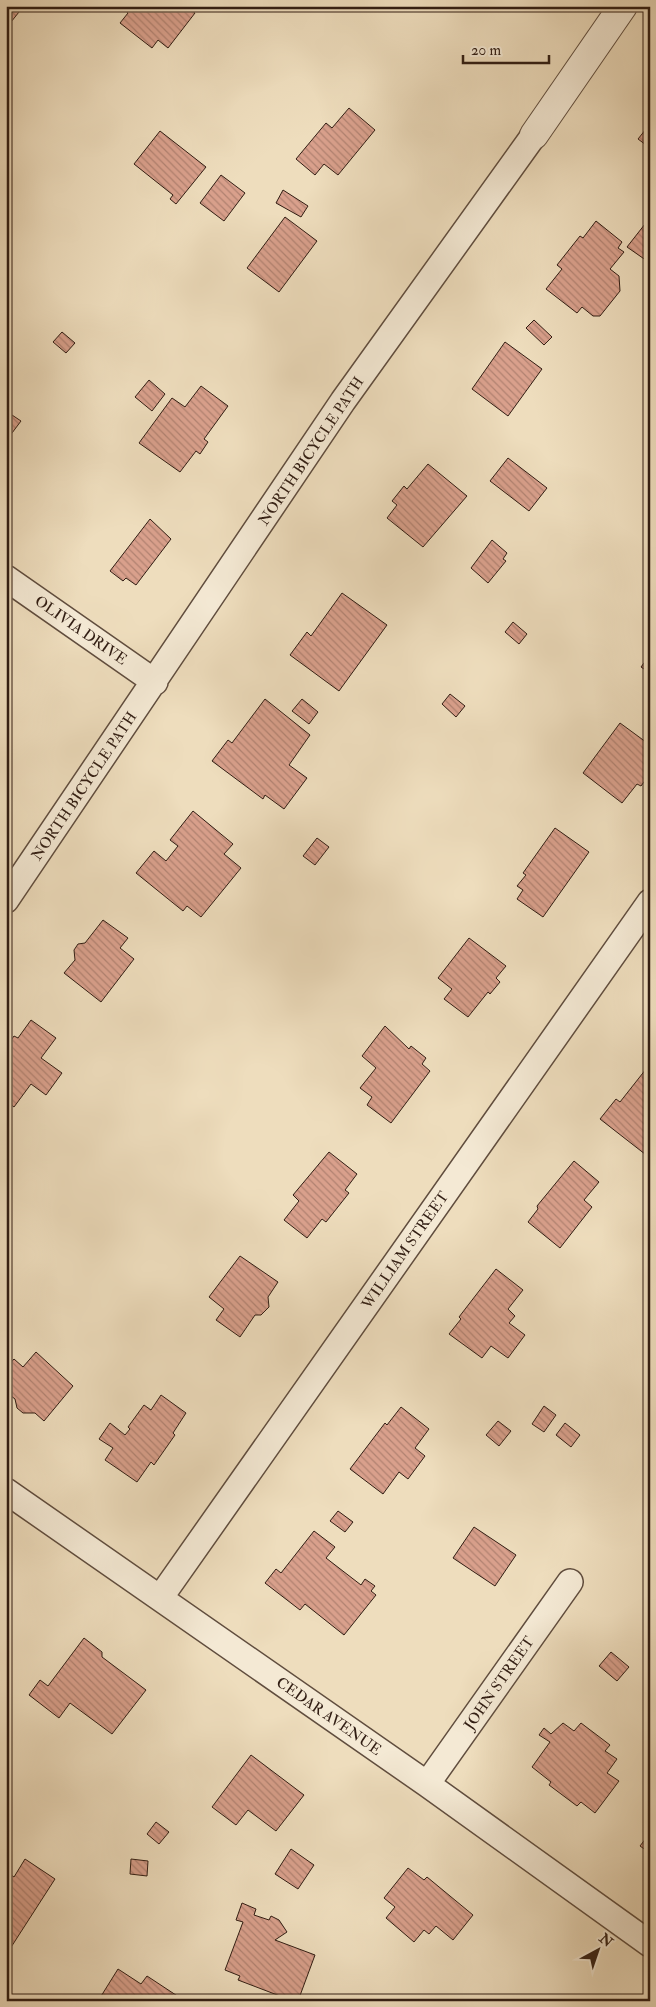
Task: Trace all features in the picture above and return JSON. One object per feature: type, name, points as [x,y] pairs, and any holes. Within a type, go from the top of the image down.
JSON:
[{"type":"street","name":"NORTH BICYCLE PATH","points":[[6,900],[343,401],[534,135],[623,6]]},
{"type":"street","name":"OLIVIA DRIVE","points":[[6,578],[155,682]]},
{"type":"street","name":"WILLIAM STREET","points":[[160,1598],[650,902]]},
{"type":"street","name":"CEDAR AVENUE","points":[[6,1491],[427,1784],[650,1944]]},
{"type":"street","name":"JOHN STREET","points":[[427,1784],[570,1582]]},
{"type":"building","points":[[7,6],[12,6],[19,12],[7,27]]},
{"type":"building","points":[[120,6],[186,6],[195,13],[168,48],[158,40],[152,48],[120,23],[128,13]]},
{"type":"building","points":[[349,108],[375,130],[338,175],[324,164],[315,175],[296,159],[326,123],[332,128]]},
{"type":"building","points":[[650,124],[650,148],[638,139]]},
{"type":"building","points":[[160,131],[206,167],[176,204],[170,199],[173,195],[134,164]]},
{"type":"building","points":[[221,175],[245,193],[224,221],[200,203]]},
{"type":"building","points":[[283,190],[308,206],[301,217],[276,203]]},
{"type":"building","points":[[285,217],[317,241],[279,292],[247,268]]},
{"type":"building","points":[[596,221],[622,242],[618,248],[624,252],[610,269],[619,276],[620,291],[600,316],[593,316],[582,307],[577,313],[546,289],[562,269],[557,265],[580,236],[583,238]]},
{"type":"building","points":[[645,224],[650,228],[650,263],[627,247]]},
{"type":"building","points":[[534,320],[552,337],[544,345],[526,328]]},
{"type":"building","points":[[62,332],[75,343],[66,353],[53,342]]},
{"type":"building","points":[[505,342],[542,369],[508,416],[472,389]]},
{"type":"building","points":[[149,380],[165,394],[152,411],[135,397]]},
{"type":"building","points":[[201,386],[228,406],[204,439],[208,442],[200,454],[196,451],[180,472],[139,443],[172,398],[185,407]]},
{"type":"building","points":[[6,411],[21,421],[6,441]]},
{"type":"building","points":[[508,458],[547,488],[529,511],[490,481]]},
{"type":"building","points":[[428,464],[467,496],[423,547],[387,518],[397,505],[392,501],[404,486],[407,489]]},
{"type":"building","points":[[150,519],[171,539],[136,585],[126,578],[123,581],[110,571]]},
{"type":"building","points":[[492,540],[507,553],[503,559],[506,561],[488,583],[471,568]]},
{"type":"building","points":[[342,593],[387,625],[339,691],[290,655],[307,632],[311,636]]},
{"type":"building","points":[[513,622],[527,634],[519,644],[505,632]]},
{"type":"building","points":[[650,655],[650,673],[641,667]]},
{"type":"building","points":[[450,694],[465,706],[456,717],[442,704]]},
{"type":"building","points":[[265,699],[310,735],[289,765],[307,778],[284,809],[265,795],[263,799],[212,761],[228,740],[232,743]]},
{"type":"building","points":[[302,699],[318,712],[309,724],[292,711]]},
{"type":"building","points":[[620,723],[650,745],[650,774],[641,786],[637,784],[622,803],[583,773]]},
{"type":"building","points":[[193,811],[233,844],[224,854],[241,868],[201,917],[187,906],[183,911],[136,873],[154,851],[166,861],[178,846],[170,840]]},
{"type":"building","points":[[555,828],[589,852],[543,917],[517,899],[523,890],[517,886],[526,875],[523,873]]},
{"type":"building","points":[[317,838],[329,847],[315,865],[303,856]]},
{"type":"building","points":[[103,920],[128,938],[120,948],[134,959],[101,1002],[64,973],[75,960],[74,950],[78,944],[85,943]]},
{"type":"building","points":[[469,938],[506,966],[496,978],[500,982],[490,994],[488,992],[468,1017],[444,999],[452,989],[438,978]]},
{"type":"building","points":[[31,1020],[56,1038],[41,1058],[62,1073],[46,1095],[31,1084],[14,1107],[6,1101],[6,1047],[14,1036],[18,1038]]},
{"type":"building","points":[[385,1026],[409,1049],[411,1046],[426,1058],[422,1064],[430,1071],[391,1123],[367,1105],[372,1097],[360,1088],[376,1068],[362,1056]]},
{"type":"building","points":[[650,1064],[650,1158],[600,1119],[616,1099],[620,1102]]},
{"type":"building","points":[[329,1152],[357,1174],[345,1190],[349,1193],[326,1222],[322,1219],[307,1238],[284,1220],[299,1201],[293,1195]]},
{"type":"building","points":[[574,1161],[599,1182],[584,1200],[592,1207],[560,1248],[528,1222],[538,1209],[537,1206]]},
{"type":"building","points":[[240,1256],[278,1282],[268,1297],[269,1307],[261,1315],[255,1315],[240,1337],[216,1320],[224,1309],[209,1297]]},
{"type":"building","points":[[496,1269],[523,1290],[508,1309],[515,1316],[509,1323],[525,1335],[508,1358],[491,1346],[482,1358],[449,1334],[461,1319],[459,1317]]},
{"type":"building","points":[[36,1352],[73,1386],[44,1421],[35,1413],[23,1413],[17,1408],[15,1399],[6,1392],[6,1368],[14,1359],[23,1367]]},
{"type":"building","points":[[161,1395],[186,1413],[173,1433],[175,1435],[154,1465],[151,1462],[137,1482],[105,1460],[113,1448],[99,1439],[110,1423],[125,1435],[130,1429],[128,1427],[144,1405],[151,1410]]},
{"type":"building","points":[[544,1406],[556,1415],[544,1432],[532,1424]]},
{"type":"building","points":[[401,1407],[429,1429],[415,1448],[425,1456],[408,1479],[399,1472],[383,1494],[350,1469],[385,1423],[387,1425]]},
{"type":"building","points":[[498,1421],[511,1431],[499,1446],[486,1435]]},
{"type":"building","points":[[565,1423],[580,1435],[571,1447],[556,1435]]},
{"type":"building","points":[[338,1511],[353,1522],[345,1532],[330,1521]]},
{"type":"building","points":[[474,1527],[516,1555],[495,1586],[453,1558]]},
{"type":"building","points":[[314,1531],[335,1547],[326,1558],[361,1585],[365,1579],[375,1586],[371,1591],[376,1595],[344,1635],[305,1604],[300,1610],[265,1583],[276,1569],[281,1573]]},
{"type":"building","points":[[84,1638],[102,1652],[102,1657],[146,1690],[112,1734],[70,1703],[59,1718],[29,1695],[40,1680],[48,1686]]},
{"type":"building","points":[[611,1652],[629,1667],[617,1681],[599,1666]]},
{"type":"building","points":[[563,1723],[574,1731],[581,1723],[610,1745],[605,1751],[617,1759],[607,1773],[619,1781],[595,1813],[581,1802],[577,1806],[549,1785],[551,1782],[532,1767],[550,1742],[539,1735],[544,1728],[551,1734]]},
{"type":"building","points":[[251,1755],[304,1795],[276,1831],[248,1810],[236,1825],[212,1807]]},
{"type":"building","points":[[156,1822],[169,1832],[159,1844],[147,1834]]},
{"type":"building","points":[[650,1833],[650,1853],[640,1846]]},
{"type":"building","points":[[291,1849],[314,1865],[298,1889],[275,1874]]},
{"type":"building","points":[[25,1859],[55,1879],[6,1955],[6,1876],[8,1873],[14,1877]]},
{"type":"building","points":[[131,1859],[148,1861],[147,1876],[130,1874]]},
{"type":"building","points":[[408,1868],[424,1880],[427,1877],[473,1915],[453,1940],[436,1926],[429,1934],[424,1930],[414,1942],[386,1918],[395,1907],[384,1898]]},
{"type":"building","points":[[242,1903],[256,1909],[254,1915],[269,1920],[271,1916],[279,1920],[287,1932],[275,1940],[315,1955],[298,2001],[293,2001],[238,1980],[240,1976],[225,1970],[243,1922],[236,1920]]},
{"type":"building","points":[[118,1969],[141,1984],[147,1976],[185,2001],[98,2001]]}]
